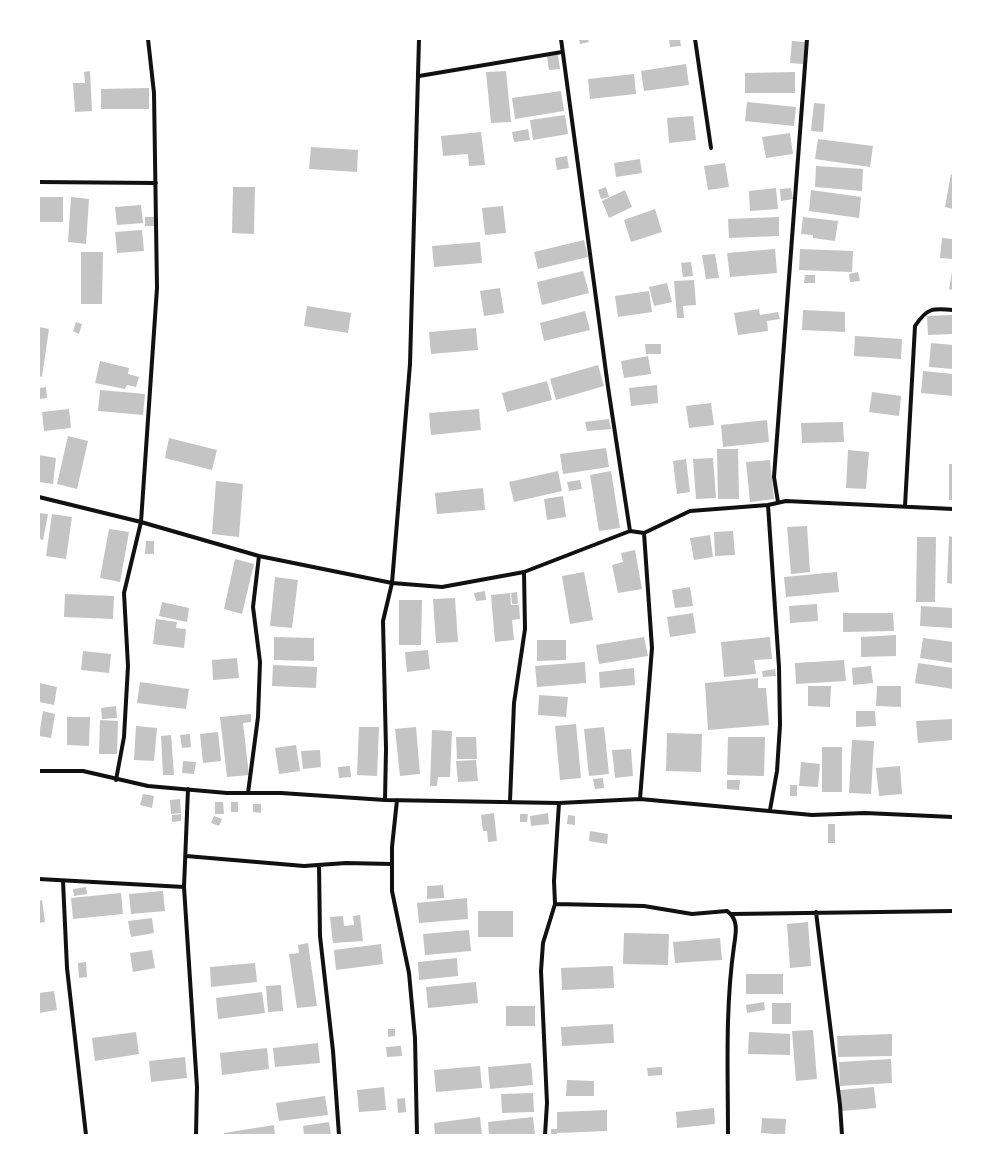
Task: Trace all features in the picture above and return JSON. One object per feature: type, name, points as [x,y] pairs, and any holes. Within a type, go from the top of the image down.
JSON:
[{"type":"street","points":[[116,780],[124,737],[128,666],[124,593],[141,522],[157,288],[154,94],[148,39]]},
{"type":"street","points":[[385,800],[386,750],[383,621],[392,583],[410,364],[419,39]]},
{"type":"street","points":[[560,39],[607,380],[630,531]]},
{"type":"street","points":[[695,39],[711,148]]},
{"type":"street","points":[[778,502],[774,477],[807,39]]},
{"type":"street","points":[[419,76],[562,52]]},
{"type":"street","points":[[39,182],[156,183]]},
{"type":"street","points":[[905,506],[915,326],[923,314],[935,308],[953,310]]},
{"type":"street","points":[[39,497],[141,522],[259,556],[392,583],[442,587],[524,572],[630,531],[644,532],[690,511],[768,505],[778,502],[807,501],[953,509]]},
{"type":"street","points":[[768,505],[779,667],[780,725],[777,771],[770,810]]},
{"type":"street","points":[[640,800],[652,648],[644,532]]},
{"type":"street","points":[[248,793],[258,717],[260,662],[253,607],[259,556]]},
{"type":"street","points":[[510,801],[514,703],[526,629],[524,572]]},
{"type":"street","points":[[39,771],[83,771],[116,780],[148,786],[385,800],[558,803],[640,800],[770,810],[812,815],[865,813],[953,817]]},
{"type":"street","points":[[188,789],[184,887],[197,1087],[196,1135]]},
{"type":"street","points":[[397,800],[392,847],[392,890],[409,973],[414,1031],[417,1135]]},
{"type":"street","points":[[545,1135],[547,1103],[541,971],[543,943],[555,904],[554,881],[558,803]]},
{"type":"street","points":[[186,856],[304,866],[392,864]]},
{"type":"street","points":[[319,865],[320,936],[333,1051],[339,1135]]},
{"type":"street","points":[[39,879],[184,887]]},
{"type":"street","points":[[62,881],[67,968],[86,1135]]},
{"type":"street","points":[[555,904],[644,906],[692,914],[727,911],[732,914],[953,911]]},
{"type":"street","points":[[816,912],[840,1105],[842,1135]]},
{"type":"street","points":[[728,1135],[729,983],[737,932],[735,920],[732,914]]},
{"type":"building","points":[[579,39],[588,39],[589,42],[580,44]]},
{"type":"building","points":[[669,39],[680,39],[681,46],[670,47]]},
{"type":"building","points":[[792,41],[805,42],[803,64],[790,63]]},
{"type":"building","points":[[558,55],[560,69],[549,70],[547,56]]},
{"type":"building","points":[[686,64],[689,85],[644,91],[641,71]]},
{"type":"building","points":[[90,71],[92,111],[75,112],[73,83],[85,83],[84,72]]},
{"type":"building","points":[[506,71],[511,122],[491,123],[486,72]]},
{"type":"building","points":[[795,72],[795,93],[745,93],[745,73]]},
{"type":"building","points":[[634,74],[636,94],[590,99],[588,79]]},
{"type":"building","points":[[149,88],[149,109],[101,109],[101,89]]},
{"type":"building","points":[[561,91],[564,111],[515,119],[512,98]]},
{"type":"building","points":[[747,102],[796,107],[794,126],[745,121]]},
{"type":"building","points":[[814,103],[825,104],[823,132],[811,131]]},
{"type":"building","points":[[565,115],[568,134],[533,140],[530,120]]},
{"type":"building","points":[[693,116],[696,140],[669,143],[667,118]]},
{"type":"building","points":[[528,129],[530,140],[514,142],[512,132]]},
{"type":"building","points":[[481,132],[485,165],[469,166],[468,154],[443,156],[441,136]]},
{"type":"building","points":[[790,133],[793,154],[766,158],[762,137]]},
{"type":"building","points":[[818,139],[873,146],[870,167],[815,159]]},
{"type":"building","points":[[311,147],[358,150],[357,172],[309,169]]},
{"type":"building","points":[[567,156],[569,168],[557,170],[555,158]]},
{"type":"building","points":[[640,159],[642,173],[616,177],[614,163]]},
{"type":"building","points":[[725,163],[729,187],[708,190],[704,166]]},
{"type":"building","points":[[816,166],[863,169],[862,191],[815,187]]},
{"type":"building","points":[[951,174],[953,175],[953,209],[945,207]]},
{"type":"building","points":[[233,187],[255,187],[254,234],[232,233]]},
{"type":"building","points":[[606,187],[609,197],[601,199],[598,190]]},
{"type":"building","points":[[776,188],[778,209],[750,211],[749,191]]},
{"type":"building","points":[[791,188],[793,199],[781,201],[780,189]]},
{"type":"building","points":[[625,190],[632,207],[609,218],[602,201]]},
{"type":"building","points":[[811,190],[861,197],[859,218],[809,211]]},
{"type":"building","points":[[39,197],[63,197],[63,222],[39,222]]},
{"type":"building","points":[[71,197],[89,199],[86,244],[68,242]]},
{"type":"building","points":[[141,205],[143,223],[117,225],[115,207]]},
{"type":"building","points":[[503,206],[506,233],[485,235],[482,208]]},
{"type":"building","points":[[655,209],[662,232],[631,242],[624,220]]},
{"type":"building","points":[[145,217],[155,217],[155,226],[145,226]]},
{"type":"building","points":[[779,217],[779,236],[729,238],[728,219]]},
{"type":"building","points":[[803,217],[838,221],[835,241],[813,238],[813,235],[801,234]]},
{"type":"building","points":[[142,230],[144,251],[117,253],[115,232]]},
{"type":"building","points":[[942,238],[953,239],[953,259],[940,258]]},
{"type":"building","points":[[584,240],[588,257],[538,269],[534,252]]},
{"type":"building","points":[[480,242],[482,263],[434,267],[432,246]]},
{"type":"building","points":[[775,249],[777,273],[730,277],[727,253]]},
{"type":"building","points":[[800,249],[853,251],[852,272],[799,270]]},
{"type":"building","points":[[81,252],[103,252],[102,304],[81,304]]},
{"type":"building","points":[[715,254],[719,278],[706,279],[702,255]]},
{"type":"building","points":[[691,262],[693,276],[683,277],[681,263]]},
{"type":"building","points":[[583,271],[589,293],[542,305],[537,282]]},
{"type":"building","points":[[858,272],[860,281],[850,282],[849,274]]},
{"type":"building","points":[[953,272],[953,290],[949,289]]},
{"type":"building","points":[[805,275],[815,275],[815,283],[804,283]]},
{"type":"building","points":[[694,280],[696,305],[683,306],[684,318],[677,318],[674,281]]},
{"type":"building","points":[[667,283],[672,302],[654,306],[649,287]]},
{"type":"building","points":[[500,288],[504,313],[484,316],[480,291]]},
{"type":"building","points":[[649,291],[652,312],[618,317],[615,296]]},
{"type":"building","points":[[307,306],[351,313],[348,333],[304,326]]},
{"type":"building","points":[[759,309],[760,315],[778,312],[780,319],[767,321],[768,331],[738,335],[734,313]]},
{"type":"building","points":[[803,310],[845,312],[845,332],[802,330]]},
{"type":"building","points":[[585,311],[590,330],[544,341],[540,323]]},
{"type":"building","points":[[953,315],[953,334],[928,335],[927,316]]},
{"type":"building","points":[[76,322],[82,324],[79,334],[73,331]]},
{"type":"building","points":[[39,327],[49,329],[42,377],[39,376]]},
{"type":"building","points":[[476,328],[478,350],[431,354],[429,332]]},
{"type":"building","points":[[855,336],[902,339],[901,359],[854,356]]},
{"type":"building","points":[[931,343],[953,345],[953,369],[929,367]]},
{"type":"building","points":[[645,344],[661,344],[661,354],[646,354]]},
{"type":"building","points":[[648,356],[651,374],[624,378],[621,361]]},
{"type":"building","points":[[100,361],[129,368],[128,374],[139,377],[136,387],[127,385],[125,389],[95,383]]},
{"type":"building","points":[[598,365],[604,386],[556,400],[550,379]]},
{"type":"building","points":[[923,371],[953,374],[953,396],[921,393]]},
{"type":"building","points":[[547,381],[552,400],[507,412],[502,393]]},
{"type":"building","points":[[657,385],[658,403],[631,406],[629,388]]},
{"type":"building","points":[[46,387],[47,398],[39,399],[39,388]]},
{"type":"building","points":[[100,390],[145,394],[143,415],[98,411]]},
{"type":"building","points":[[872,392],[901,396],[899,416],[869,412]]},
{"type":"building","points":[[711,403],[714,425],[689,428],[686,406]]},
{"type":"building","points":[[69,409],[71,428],[44,431],[42,412]]},
{"type":"building","points":[[479,409],[481,430],[431,435],[429,413]]},
{"type":"building","points":[[609,419],[611,429],[587,431],[585,422]]},
{"type":"building","points":[[767,420],[769,442],[723,447],[721,425]]},
{"type":"building","points":[[843,422],[844,442],[802,443],[801,423]]},
{"type":"building","points":[[68,436],[88,441],[77,489],[57,484]]},
{"type":"building","points":[[169,438],[217,450],[212,470],[165,458]]},
{"type":"building","points":[[606,448],[609,467],[563,474],[560,454]]},
{"type":"building","points":[[717,449],[738,449],[739,499],[718,499]]},
{"type":"building","points":[[848,450],[869,452],[866,489],[846,488]]},
{"type":"building","points":[[39,455],[56,458],[53,484],[39,482]]},
{"type":"building","points":[[713,458],[716,498],[696,499],[693,459]]},
{"type":"building","points":[[686,459],[690,492],[677,494],[673,461]]},
{"type":"building","points":[[770,460],[774,499],[750,502],[746,462]]},
{"type":"building","points":[[949,464],[953,464],[953,500],[949,500]]},
{"type":"building","points":[[558,471],[562,491],[514,502],[509,482]]},
{"type":"building","points":[[611,471],[620,528],[599,531],[590,475]]},
{"type":"building","points":[[580,480],[582,489],[569,491],[567,482]]},
{"type":"building","points":[[216,481],[243,484],[239,537],[212,534]]},
{"type":"building","points":[[483,488],[485,510],[437,514],[435,493]]},
{"type":"building","points":[[563,496],[566,517],[547,520],[544,499]]},
{"type":"building","points":[[39,513],[48,514],[43,540],[39,539]]},
{"type":"building","points":[[52,514],[72,517],[66,559],[46,556]]},
{"type":"building","points":[[807,526],[810,572],[791,574],[787,527]]},
{"type":"building","points":[[109,529],[129,532],[120,582],[100,578]]},
{"type":"building","points":[[733,531],[735,555],[715,556],[714,532]]},
{"type":"building","points":[[710,535],[713,557],[694,560],[690,538]]},
{"type":"building","points":[[949,536],[953,537],[953,584],[947,583]]},
{"type":"building","points":[[917,537],[936,537],[935,602],[916,602]]},
{"type":"building","points":[[146,541],[154,541],[154,554],[145,554]]},
{"type":"building","points":[[635,550],[642,589],[618,593],[612,565],[623,562],[621,553]]},
{"type":"building","points":[[235,559],[254,564],[242,614],[224,609]]},
{"type":"building","points":[[584,572],[593,620],[570,624],[562,576]]},
{"type":"building","points":[[837,572],[839,592],[786,597],[784,577]]},
{"type":"building","points":[[275,577],[298,580],[292,628],[270,626]]},
{"type":"building","points":[[690,587],[693,606],[675,608],[672,590]]},
{"type":"building","points":[[485,591],[486,600],[476,601],[474,593]]},
{"type":"building","points":[[517,592],[518,604],[512,604],[511,593]]},
{"type":"building","points":[[510,593],[511,605],[519,605],[520,619],[512,620],[514,640],[495,642],[491,595]]},
{"type":"building","points":[[65,594],[114,596],[113,619],[64,617]]},
{"type":"building","points":[[455,598],[458,642],[436,643],[433,599]]},
{"type":"building","points":[[399,600],[422,600],[421,645],[399,645]]},
{"type":"building","points":[[162,602],[189,608],[187,622],[159,616]]},
{"type":"building","points":[[817,604],[818,621],[790,623],[789,606]]},
{"type":"building","points":[[921,606],[953,608],[953,628],[920,626]]},
{"type":"building","points":[[693,613],[696,633],[670,637],[667,617]]},
{"type":"building","points":[[843,613],[893,613],[894,631],[843,632]]},
{"type":"building","points":[[156,619],[177,622],[176,628],[186,629],[184,648],[153,644]]},
{"type":"building","points":[[896,635],[896,656],[861,657],[861,637]]},
{"type":"building","points":[[274,637],[314,638],[314,661],[274,660]]},
{"type":"building","points":[[644,637],[648,656],[599,664],[596,645]]},
{"type":"building","points":[[770,637],[772,659],[754,660],[756,674],[724,677],[721,642]]},
{"type":"building","points":[[923,638],[953,642],[953,663],[920,658]]},
{"type":"building","points":[[537,640],[566,640],[566,660],[537,661]]},
{"type":"building","points":[[428,650],[430,669],[407,672],[405,652]]},
{"type":"building","points":[[83,651],[111,654],[109,673],[81,670]]},
{"type":"building","points":[[237,658],[239,678],[213,680],[212,660]]},
{"type":"building","points":[[844,660],[846,681],[796,684],[795,663]]},
{"type":"building","points":[[585,662],[586,683],[537,687],[535,666]]},
{"type":"building","points":[[918,663],[953,668],[953,689],[915,683]]},
{"type":"building","points":[[273,665],[317,667],[316,688],[272,686]]},
{"type":"building","points":[[871,666],[873,683],[853,685],[852,668]]},
{"type":"building","points":[[634,668],[635,685],[600,688],[599,672]]},
{"type":"building","points":[[775,669],[776,676],[763,677],[762,671]]},
{"type":"building","points":[[758,678],[758,688],[766,688],[769,725],[708,730],[705,683]]},
{"type":"building","points":[[140,682],[189,689],[186,709],[137,703]]},
{"type":"building","points":[[39,683],[57,687],[54,705],[39,702]]},
{"type":"building","points":[[808,686],[831,686],[830,707],[808,706]]},
{"type":"building","points":[[877,686],[901,686],[901,707],[876,706]]},
{"type":"building","points":[[539,695],[568,697],[566,717],[538,715]]},
{"type":"building","points":[[116,706],[117,718],[102,719],[101,708]]},
{"type":"building","points":[[43,711],[55,714],[51,738],[39,736]]},
{"type":"building","points":[[856,711],[875,711],[876,726],[856,727]]},
{"type":"building","points":[[251,714],[251,722],[243,723],[249,775],[227,777],[220,717]]},
{"type":"building","points":[[67,717],[90,717],[89,746],[67,745]]},
{"type":"building","points":[[953,719],[953,740],[918,743],[916,721]]},
{"type":"building","points":[[100,720],[118,721],[117,754],[99,754]]},
{"type":"building","points":[[576,724],[581,778],[560,780],[555,726]]},
{"type":"building","points":[[136,726],[157,728],[154,761],[134,760]]},
{"type":"building","points":[[359,727],[379,727],[377,776],[357,775]]},
{"type":"building","points":[[416,727],[420,774],[400,776],[395,729]]},
{"type":"building","points":[[604,727],[609,774],[589,776],[584,729]]},
{"type":"building","points":[[432,730],[452,731],[450,777],[438,777],[437,786],[430,786]]},
{"type":"building","points":[[218,732],[221,761],[203,763],[200,734]]},
{"type":"building","points":[[667,733],[702,734],[701,772],[666,771]]},
{"type":"building","points":[[190,734],[191,747],[182,748],[180,735]]},
{"type":"building","points":[[171,735],[174,775],[163,775],[161,736]]},
{"type":"building","points":[[456,737],[476,737],[477,759],[457,759]]},
{"type":"building","points":[[728,737],[765,737],[764,776],[727,775]]},
{"type":"building","points":[[852,740],[874,741],[871,794],[849,793]]},
{"type":"building","points":[[296,745],[300,771],[279,774],[275,748]]},
{"type":"building","points":[[822,747],[842,747],[842,792],[822,792]]},
{"type":"building","points":[[631,749],[633,776],[615,778],[612,750]]},
{"type":"building","points":[[320,750],[321,767],[303,769],[301,751]]},
{"type":"building","points":[[476,760],[478,781],[458,782],[456,761]]},
{"type":"building","points":[[183,761],[196,762],[194,774],[182,773]]},
{"type":"building","points":[[801,762],[820,764],[818,787],[799,786]]},
{"type":"building","points":[[350,766],[351,777],[339,778],[338,767]]},
{"type":"building","points":[[900,766],[902,794],[879,796],[876,768]]},
{"type":"building","points":[[603,778],[604,788],[595,789],[593,779]]},
{"type":"building","points":[[727,780],[740,780],[739,790],[727,789]]},
{"type":"building","points":[[790,785],[797,785],[797,796],[790,796]]},
{"type":"building","points":[[143,794],[154,796],[152,808],[140,805]]},
{"type":"building","points":[[180,799],[181,813],[171,814],[170,800]]},
{"type":"building","points":[[215,802],[223,802],[224,814],[215,814]]},
{"type":"building","points":[[231,802],[238,802],[238,812],[231,812]]},
{"type":"building","points":[[253,804],[261,804],[261,813],[253,812]]},
{"type":"building","points":[[494,813],[497,841],[488,842],[487,831],[483,831],[481,815]]},
{"type":"building","points":[[548,813],[549,824],[531,826],[530,816]]},
{"type":"building","points":[[181,814],[181,821],[172,822],[172,815]]},
{"type":"building","points":[[520,814],[528,814],[527,822],[520,822]]},
{"type":"building","points":[[568,815],[575,816],[575,825],[567,824]]},
{"type":"building","points":[[214,816],[222,819],[219,826],[211,823]]},
{"type":"building","points":[[828,824],[835,824],[835,843],[828,843]]},
{"type":"building","points":[[590,831],[608,834],[607,844],[589,841]]},
{"type":"building","points":[[443,885],[444,898],[427,899],[427,886]]},
{"type":"building","points":[[86,887],[87,894],[74,896],[73,889]]},
{"type":"building","points":[[163,891],[165,911],[131,914],[129,894]]},
{"type":"building","points":[[121,893],[123,914],[73,919],[71,898]]},
{"type":"building","points":[[467,898],[468,919],[419,923],[417,903]]},
{"type":"building","points":[[42,900],[45,922],[39,923],[39,901]]},
{"type":"building","points":[[478,911],[513,911],[513,937],[478,937]]},
{"type":"building","points":[[360,915],[363,941],[333,943],[330,917],[343,916],[344,926],[354,925],[353,916]]},
{"type":"building","points":[[152,918],[154,933],[131,937],[128,921]]},
{"type":"building","points":[[808,922],[811,966],[790,968],[787,924]]},
{"type":"building","points":[[469,930],[471,951],[425,955],[423,934]]},
{"type":"building","points":[[624,933],[669,934],[668,965],[623,964]]},
{"type":"building","points":[[720,938],[722,960],[675,963],[673,942]]},
{"type":"building","points":[[308,943],[317,1006],[297,1008],[289,954],[299,953],[298,945]]},
{"type":"building","points":[[381,944],[383,964],[336,970],[334,950]]},
{"type":"building","points":[[152,950],[155,968],[133,972],[130,953]]},
{"type":"building","points":[[457,958],[458,976],[419,980],[418,962]]},
{"type":"building","points":[[86,962],[87,977],[79,978],[78,963]]},
{"type":"building","points":[[255,963],[257,982],[211,987],[210,967]]},
{"type":"building","points":[[613,966],[614,988],[562,990],[561,968]]},
{"type":"building","points":[[746,974],[783,974],[783,994],[746,994]]},
{"type":"building","points":[[476,982],[478,1003],[428,1008],[426,987]]},
{"type":"building","points":[[281,985],[283,1011],[268,1012],[266,986]]},
{"type":"building","points":[[54,991],[57,1010],[39,1013],[39,993]]},
{"type":"building","points":[[262,992],[265,1013],[218,1019],[216,998]]},
{"type":"building","points":[[764,1002],[765,1010],[747,1013],[746,1005]]},
{"type":"building","points":[[772,1003],[791,1003],[791,1024],[772,1024]]},
{"type":"building","points":[[506,1006],[535,1006],[535,1026],[506,1026]]},
{"type":"building","points":[[613,1024],[614,1043],[562,1046],[561,1027]]},
{"type":"building","points":[[388,1029],[395,1029],[395,1036],[388,1037]]},
{"type":"building","points":[[813,1030],[817,1079],[796,1081],[792,1031]]},
{"type":"building","points":[[136,1032],[139,1054],[95,1061],[92,1038]]},
{"type":"building","points":[[749,1032],[790,1034],[790,1055],[748,1054]]},
{"type":"building","points":[[892,1034],[892,1056],[838,1057],[837,1036]]},
{"type":"building","points":[[318,1043],[320,1063],[275,1067],[273,1048]]},
{"type":"building","points":[[401,1046],[402,1056],[387,1057],[386,1047]]},
{"type":"building","points":[[267,1048],[269,1069],[222,1075],[220,1053]]},
{"type":"building","points":[[185,1057],[187,1078],[151,1082],[149,1061]]},
{"type":"building","points":[[891,1059],[892,1083],[840,1086],[839,1062]]},
{"type":"building","points":[[531,1063],[533,1085],[490,1089],[488,1067]]},
{"type":"building","points":[[480,1066],[482,1088],[436,1092],[434,1070]]},
{"type":"building","points":[[662,1067],[662,1075],[648,1076],[647,1068]]},
{"type":"building","points":[[567,1080],[594,1081],[594,1096],[566,1096]]},
{"type":"building","points":[[384,1087],[386,1110],[359,1112],[357,1090]]},
{"type":"building","points":[[874,1087],[876,1108],[842,1111],[840,1090]]},
{"type":"building","points":[[533,1093],[534,1112],[502,1113],[501,1094]]},
{"type":"building","points":[[325,1096],[328,1115],[279,1121],[276,1103]]},
{"type":"building","points":[[405,1098],[406,1112],[398,1113],[397,1099]]},
{"type":"building","points":[[714,1108],[715,1124],[677,1128],[676,1112]]},
{"type":"building","points":[[607,1110],[607,1131],[557,1133],[558,1135],[551,1135],[551,1129],[557,1129],[557,1112]]},
{"type":"building","points":[[480,1117],[482,1135],[435,1135],[434,1123]]},
{"type":"building","points":[[533,1117],[535,1135],[489,1135],[488,1122]]},
{"type":"building","points":[[762,1118],[786,1119],[785,1135],[761,1133]]},
{"type":"building","points":[[329,1122],[331,1135],[304,1135],[303,1126]]},
{"type":"building","points":[[274,1125],[275,1135],[224,1135],[224,1133]]}]
